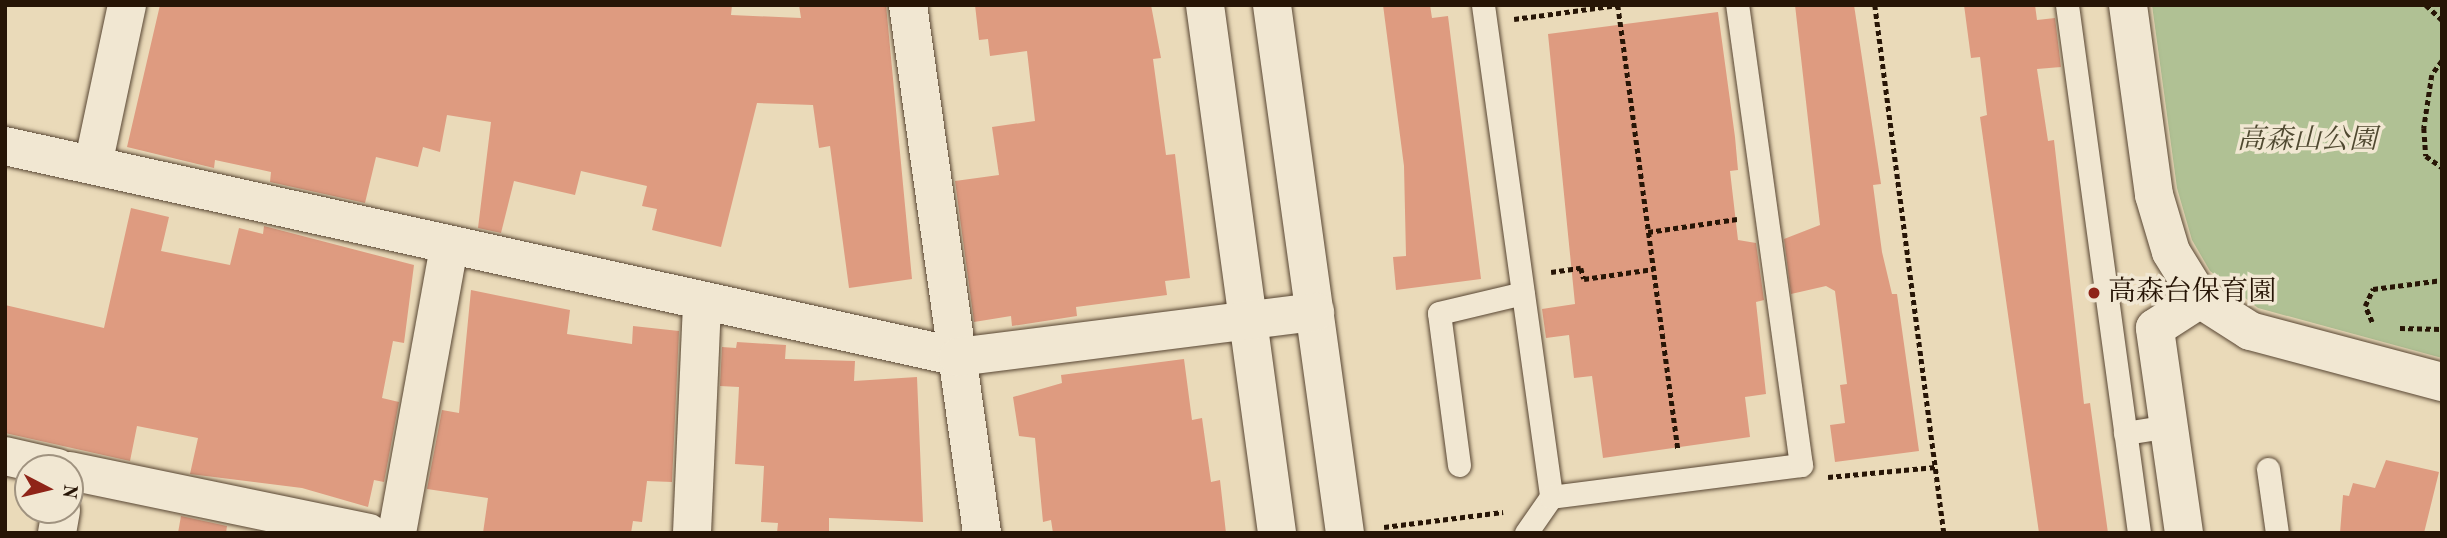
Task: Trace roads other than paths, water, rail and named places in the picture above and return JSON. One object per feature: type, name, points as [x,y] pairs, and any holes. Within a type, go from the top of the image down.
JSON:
[{"type":"street","points":[[93,165],[127,5]]},
{"type":"street","points":[[908,5],[982,533]]},
{"type":"street","points":[[1205,5],[1277,533]]},
{"type":"street","points":[[1272,5],[1315,312],[1362,530]]},
{"type":"street","points":[[2128,5],[2154,195],[2171,252],[2200,299],[2250,331],[2442,382]]},
{"type":"street","points":[[5,146],[702,305],[958,357],[1315,312]]},
{"type":"street","points":[[397,533],[449,248]]},
{"type":"street","points":[[2184,533],[2155,328],[2200,299]]},
{"type":"street","points":[[692,533],[702,305]]},
{"type":"street","points":[[84,474],[369,533]]},
{"type":"lane","points":[[1530,524],[1551,497],[1801,465],[1737,5]]},
{"type":"lane","points":[[2067,5],[2139,533]]},
{"type":"lane","points":[[1484,14],[1551,497]]},
{"type":"lane","points":[[1458,465],[1439,313],[1522,284]]},
{"type":"lane","points":[[2125,433],[2169,426]]},
{"type":"lane","points":[[2268,469],[2277,533]]},
{"type":"place","name":"高森台保育園","points":[[2094,293]]},
{"type":"park label","name":"高森山公園","points":[[2307,141]]}]
